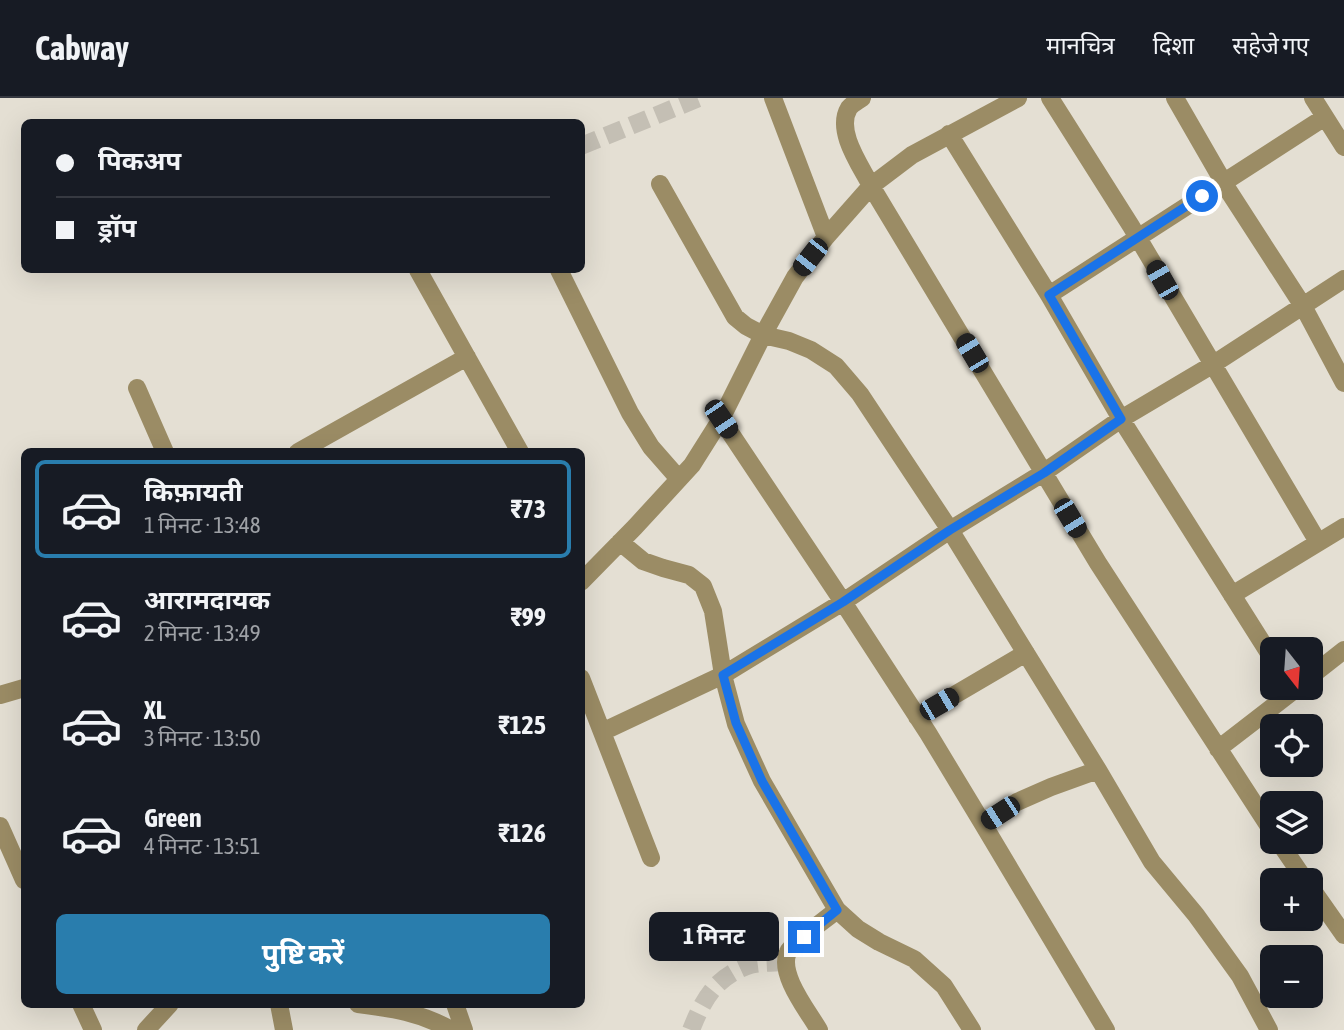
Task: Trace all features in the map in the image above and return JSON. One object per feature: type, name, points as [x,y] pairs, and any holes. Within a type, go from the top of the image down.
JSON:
[{"type":"street","points":[[773,98],[826,237]]},
{"type":"street","points":[[862,98],[850,106],[845,118],[846,139],[871,186],[1098,563],[1260,813]]},
{"type":"street","points":[[585,571],[620,542],[692,465],[721,419],[795,277],[871,186],[912,155],[1018,98]]},
{"type":"street","points":[[1051,98],[1318,542]]},
{"type":"street","points":[[1175,98],[1224,182],[1303,306],[1344,383]]},
{"type":"street","points":[[1313,98],[1344,147]]},
{"type":"street","points":[[1049,295],[1325,117]]},
{"type":"street","points":[[949,134],[992,200],[1121,419],[1260,638]]},
{"type":"street","points":[[660,184],[735,317],[763,335],[811,350],[836,366],[860,394],[950,530],[1152,862],[1196,915],[1240,976],[1269,1030]]},
{"type":"street","points":[[420,273],[518,448]]},
{"type":"street","points":[[560,273],[630,413],[651,447],[679,479]]},
{"type":"street","points":[[602,732],[723,675],[843,602],[950,530],[1044,473],[1121,419],[1212,365],[1344,279]]},
{"type":"street","points":[[305,448],[467,357]]},
{"type":"street","points":[[137,388],[163,448]]},
{"type":"street","points":[[721,419],[917,717],[1105,1030]]},
{"type":"street","points":[[1232,595],[1344,527]]},
{"type":"street","points":[[620,542],[643,561],[689,575],[703,586],[713,611],[723,675],[736,723],[762,781],[837,910],[878,942],[914,959],[944,986],[972,1030]]},
{"type":"street","points":[[1323,667],[1344,650]]},
{"type":"street","points":[[917,717],[1026,653]]},
{"type":"street","points":[[585,688],[651,858]]},
{"type":"street","points":[[0,695],[21,689]]},
{"type":"street","points":[[1218,748],[1280,700]]},
{"type":"street","points":[[983,824],[1017,802],[1098,770]]},
{"type":"street","points":[[0,826],[6,854],[21,876]]},
{"type":"street","points":[[1323,905],[1344,935]]},
{"type":"street","points":[[819,1030],[788,977],[786,962],[788,950],[837,910]]},
{"type":"street","points":[[83,1008],[93,1030]]},
{"type":"street","points":[[146,1030],[166,1008]]},
{"type":"street","points":[[280,1008],[284,1030]]},
{"type":"street","points":[[388,1008],[437,1022],[451,1030]]},
{"type":"street","points":[[456,1008],[464,1030]]},
{"type":"tunnel","points":[[585,144],[699,98]]},
{"type":"tunnel","points":[[691,1030],[700,1009],[726,977],[751,965],[786,962]]},
{"type":"route","points":[[804,937],[837,910],[762,781],[736,723],[723,675],[843,602],[950,530],[1044,473],[1121,419],[1049,295],[1202,196]]}]
